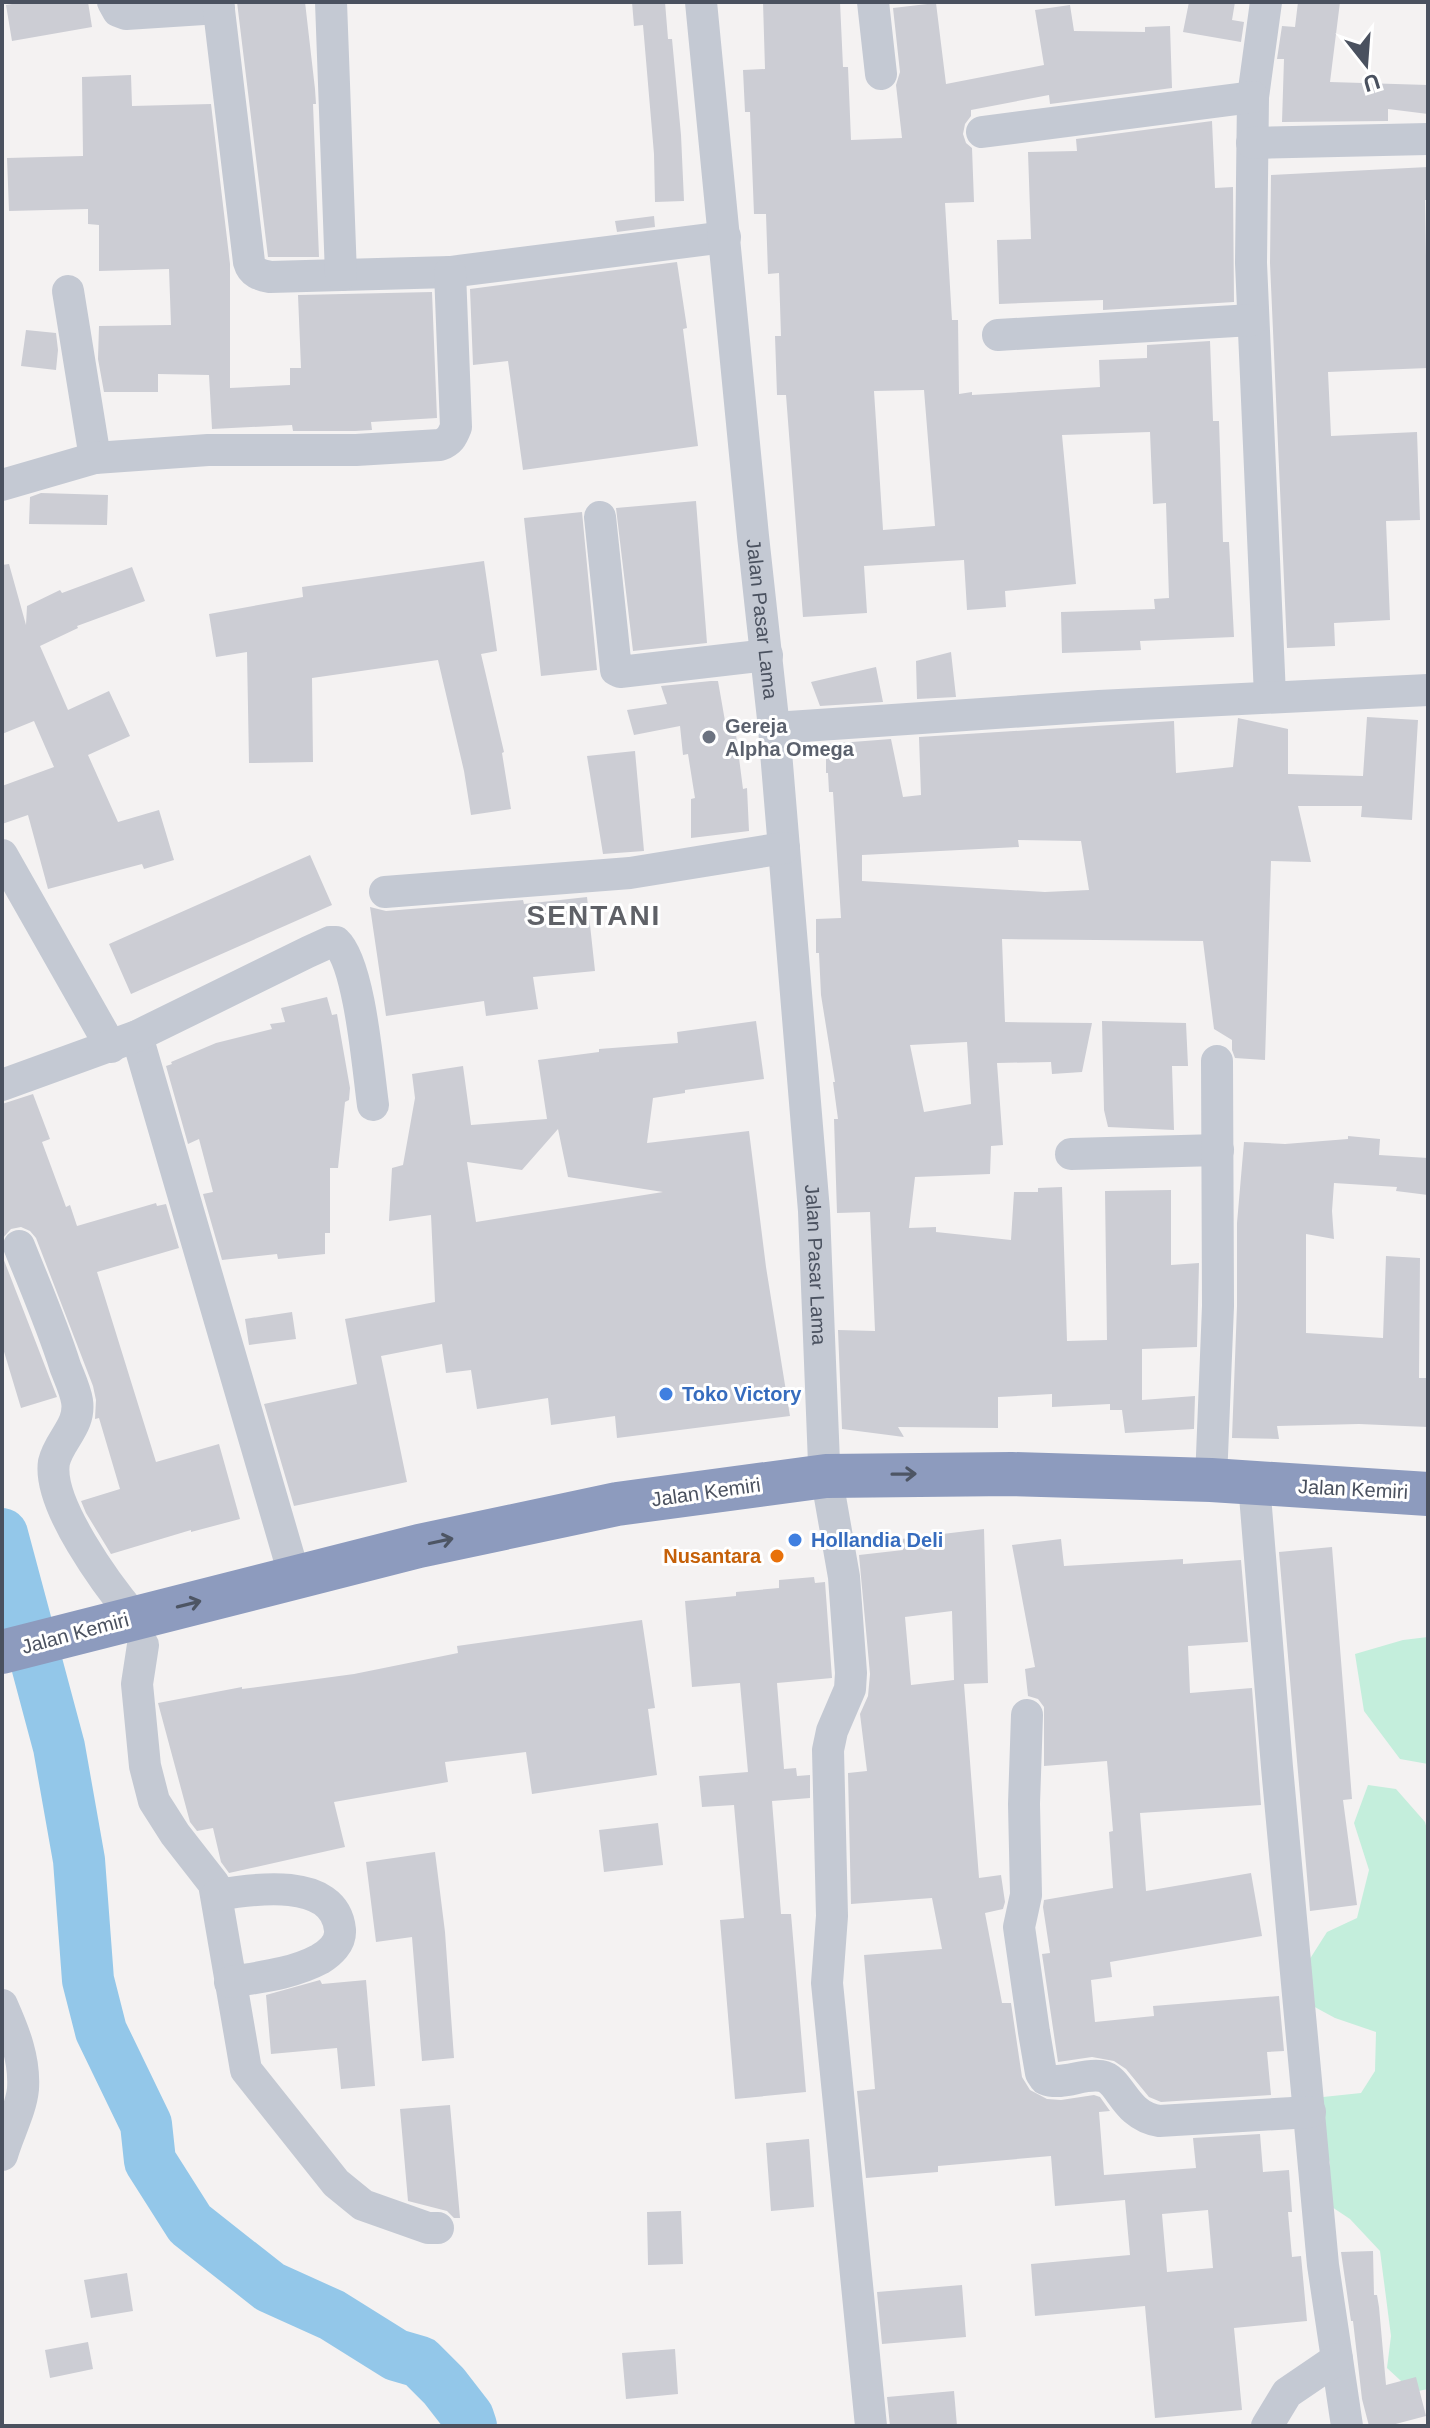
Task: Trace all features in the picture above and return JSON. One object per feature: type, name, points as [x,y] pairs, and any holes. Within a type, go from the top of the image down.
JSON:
[{"type":"highway","name":"Jalan Kemiri","points":[[2,1680],[295,1578],[419,1546],[617,1504],[829,1491],[1012,1474],[1211,1480],[1255,1496],[1428,1519]]},
{"type":"highway","name":"Jalan Kemiri","points":[[2,1652],[128,1634],[605,1536],[749,1515],[829,1491],[956,1501],[1428,1494]]},
{"type":"street","points":[[113,2],[118,11],[126,14],[218,5],[242,213],[251,268],[261,275],[450,272],[725,237]]},
{"type":"street","points":[[331,2],[341,275]]},
{"type":"street","name":"Jalan Pasar Lama","points":[[701,2],[774,728],[814,1211],[829,1491],[844,1577],[851,1673],[850,1689],[832,1731],[828,1750],[832,1916],[827,1983],[871,2426]]},
{"type":"street","points":[[873,2],[881,74]]},
{"type":"street","points":[[1266,2],[1253,97],[1252,320],[1270,696]]},
{"type":"street","points":[[982,132],[1253,97]]},
{"type":"street","points":[[1252,143],[1428,139]]},
{"type":"street","points":[[2,485],[95,458],[208,450],[356,450],[447,442],[456,427],[450,272]]},
{"type":"street","points":[[68,291],[95,458]]},
{"type":"street","points":[[998,335],[1252,320]]},
{"type":"street","points":[[600,517],[616,670],[674,667],[767,655]]},
{"type":"street","points":[[774,728],[1270,696],[1428,690]]},
{"type":"street","points":[[385,892],[630,873],[784,848]]},
{"type":"street","points":[[2,855],[124,1042],[295,1578]]},
{"type":"street","points":[[2,1085],[124,1042],[308,952],[336,942],[346,955],[356,991],[373,1105]]},
{"type":"street","points":[[1211,1480],[1218,1306],[1217,1061]]},
{"type":"street","points":[[1071,1154],[1218,1150]]},
{"type":"street","points":[[19,1246],[59,1345],[77,1401],[73,1428],[56,1456],[53,1468],[57,1487],[68,1517],[128,1634],[137,1684],[145,1766],[154,1801],[214,1884],[246,2070],[336,2183],[363,2205],[428,2228],[438,2228]]},
{"type":"street","points":[[1255,1496],[1323,2265],[1347,2426]]},
{"type":"street","points":[[1027,1715],[1024,1804],[1026,1895],[1019,1927],[1034,2032],[1045,2079],[1053,2082],[1102,2076],[1111,2081],[1143,2118],[1159,2121],[1310,2112]]},
{"type":"street","points":[[217,1895],[256,1889],[308,1892],[333,1911],[340,1931],[336,1945],[322,1958],[291,1971],[230,1982]]},
{"type":"street","points":[[2,2005],[22,2062],[23,2092],[2,2155]]},
{"type":"street","points":[[1267,2426],[1287,2393],[1337,2359]]},
{"type":"green space","points":[[1428,1637],[1428,1764],[1400,1759],[1364,1711],[1355,1654],[1403,1640]]},
{"type":"green space","points":[[1368,1785],[1396,1789],[1425,1822],[1428,1833],[1428,2389],[1413,2392],[1387,2368],[1391,2336],[1380,2251],[1350,2219],[1326,2203],[1330,2163],[1321,2134],[1323,2097],[1361,2093],[1375,2071],[1376,2032],[1335,2018],[1311,2005],[1306,1965],[1327,1932],[1357,1918],[1369,1870],[1354,1823]]},
{"type":"building","points":[[88,2],[92,27],[12,41],[6,5]]},
{"type":"building","points":[[237,2],[305,2],[316,104],[313,104],[319,257],[268,257]]},
{"type":"building","points":[[632,2],[665,2],[668,39],[672,39],[684,201],[655,202],[643,25],[634,26]]},
{"type":"building","points":[[763,2],[840,2],[843,67],[848,67],[851,140],[902,138],[896,85],[900,72],[893,8],[936,3],[946,84],[1044,65],[1035,10],[1070,5],[1074,31],[1145,32],[1145,27],[1170,26],[1172,88],[1050,104],[1049,95],[971,110],[963,134],[972,148],[974,202],[945,203],[952,320],[958,320],[959,394],[1100,387],[1099,360],[1147,358],[1147,345],[1210,341],[1213,421],[1219,421],[1223,542],[1229,542],[1234,637],[1140,641],[1141,650],[1062,653],[1061,612],[1155,609],[1154,599],[1169,598],[1166,503],[1153,504],[1150,432],[1062,435],[1076,584],[1005,591],[1006,607],[967,610],[964,560],[864,566],[867,613],[803,617],[786,395],[777,395],[775,336],[781,336],[779,273],[768,274],[766,214],[754,214],[750,112],[745,112],[743,70],[765,69]],"holes":[[[924,390],[935,526],[883,530],[874,391]]]},
{"type":"building","points":[[1189,2],[1235,2],[1232,20],[1244,22],[1241,42],[1183,32]]},
{"type":"building","points":[[1298,2],[1340,2],[1330,82],[1428,85],[1428,114],[1388,109],[1388,121],[1282,122],[1284,59],[1277,59],[1282,26],[1295,27]]},
{"type":"building","points":[[131,75],[132,106],[211,104],[230,264],[230,388],[290,385],[290,368],[301,368],[298,295],[432,292],[437,418],[371,422],[372,430],[355,431],[293,431],[292,425],[212,429],[209,375],[158,374],[158,392],[104,392],[98,359],[99,326],[171,325],[169,269],[99,271],[99,225],[88,224],[88,209],[9,211],[7,158],[83,156],[82,77]]},
{"type":"building","points":[[1212,121],[1215,188],[1233,187],[1234,302],[1103,310],[1103,300],[999,304],[997,240],[1031,239],[1028,152],[1077,151],[1076,139]]},
{"type":"building","points":[[1428,167],[1428,200],[1425,200],[1428,368],[1328,372],[1331,436],[1417,432],[1420,520],[1386,521],[1390,620],[1334,623],[1335,646],[1287,648],[1270,263],[1271,175]]},
{"type":"building","points":[[654,216],[655,227],[617,232],[615,221]]},
{"type":"building","points":[[677,262],[687,328],[683,329],[698,446],[523,470],[508,361],[473,365],[470,289]]},
{"type":"building","points":[[26,330],[56,333],[56,370],[21,366]]},
{"type":"building","points":[[41,493],[108,495],[107,525],[29,524],[30,497]]},
{"type":"building","points":[[696,501],[707,643],[633,651],[616,508]]},
{"type":"building","points":[[582,512],[597,670],[541,676],[524,518]]},
{"type":"building","points":[[484,561],[497,651],[481,654],[504,752],[511,809],[471,815],[438,660],[312,678],[313,762],[249,763],[247,652],[216,657],[209,614],[303,597],[302,587]]},
{"type":"building","points":[[9,564],[26,625],[27,606],[60,590],[62,593],[132,567],[145,601],[77,626],[40,646],[68,710],[109,691],[130,736],[88,755],[118,822],[159,810],[174,860],[144,869],[142,864],[48,889],[28,815],[2,824],[2,786],[54,767],[34,721],[2,734],[2,565]]},
{"type":"building","points":[[951,652],[956,697],[917,699],[916,661]]},
{"type":"building","points":[[876,667],[883,702],[820,706],[811,682]]},
{"type":"building","points":[[718,681],[725,721],[734,719],[743,789],[747,788],[749,831],[691,838],[691,799],[695,798],[688,754],[683,755],[680,726],[634,735],[627,710],[667,704],[661,686]]},
{"type":"building","points":[[1367,717],[1418,720],[1412,820],[1361,817],[1362,806],[1298,806],[1311,862],[1271,861],[1265,1060],[1235,1058],[1232,1040],[1214,1029],[1203,941],[1002,939],[1005,1022],[1092,1023],[1082,1072],[1052,1074],[1051,1062],[997,1063],[1003,1145],[991,1146],[990,1174],[915,1177],[909,1228],[936,1227],[936,1232],[1011,1240],[1014,1192],[1038,1192],[1038,1188],[1062,1187],[1067,1341],[1107,1340],[1105,1191],[1171,1190],[1171,1265],[1199,1263],[1197,1347],[1142,1349],[1142,1400],[1195,1396],[1194,1429],[1125,1433],[1122,1410],[1110,1410],[1110,1404],[1052,1407],[1052,1394],[998,1397],[998,1428],[898,1427],[904,1437],[842,1429],[838,1330],[875,1331],[870,1212],[837,1213],[834,1119],[838,1119],[821,995],[819,953],[816,953],[816,919],[841,918],[833,792],[829,792],[826,773],[826,744],[891,739],[903,797],[921,795],[919,737],[1174,721],[1176,773],[1233,767],[1238,718],[1288,729],[1288,774],[1363,776]],"holes":[[[1018,840],[1081,841],[1089,890],[1045,892],[862,881],[862,855],[1019,847]],[[967,1042],[971,1104],[924,1112],[910,1045]]]},
{"type":"building","points":[[635,751],[644,851],[603,854],[587,756]]},
{"type":"building","points":[[310,855],[332,905],[131,994],[109,944]]},
{"type":"building","points":[[587,897],[595,971],[533,977],[538,1009],[486,1016],[484,1001],[386,1016],[370,907],[386,911],[523,900],[524,904]]},
{"type":"building","points":[[327,997],[332,1015],[337,1014],[350,1088],[349,1100],[345,1102],[338,1168],[330,1168],[330,1233],[325,1233],[325,1254],[278,1259],[277,1254],[222,1260],[203,1194],[213,1192],[199,1139],[188,1144],[166,1066],[216,1043],[272,1029],[270,1024],[285,1022],[281,1008]]},
{"type":"building","points":[[756,1021],[764,1079],[685,1090],[685,1093],[653,1098],[647,1143],[749,1131],[766,1267],[790,1416],[617,1438],[615,1416],[551,1425],[548,1398],[477,1409],[471,1370],[446,1373],[442,1344],[381,1356],[407,1482],[294,1506],[264,1404],[357,1384],[345,1319],[435,1302],[431,1215],[389,1221],[392,1168],[403,1165],[415,1098],[412,1074],[463,1066],[471,1125],[547,1119],[538,1060],[599,1052],[599,1049],[678,1043],[677,1032]],"holes":[[[558,1129],[568,1177],[663,1192],[476,1222],[467,1162],[522,1170]]]},
{"type":"building","points":[[1102,1021],[1186,1023],[1188,1066],[1172,1066],[1174,1130],[1108,1127],[1104,1110]]},
{"type":"building","points":[[33,1094],[50,1139],[42,1142],[66,1207],[70,1205],[77,1226],[156,1203],[157,1206],[166,1204],[179,1248],[97,1272],[156,1462],[219,1444],[240,1519],[111,1554],[86,1513],[81,1501],[120,1489],[99,1418],[95,1419],[93,1386],[36,1238],[21,1227],[11,1229],[2,1239],[2,1104]]},
{"type":"building","points":[[1348,1136],[1380,1139],[1379,1155],[1428,1158],[1428,1195],[1396,1191],[1397,1187],[1334,1183],[1334,1239],[1306,1234],[1306,1333],[1383,1338],[1386,1256],[1420,1258],[1419,1378],[1428,1378],[1428,1427],[1359,1424],[1277,1426],[1279,1439],[1232,1438],[1237,1223],[1244,1142],[1285,1144],[1348,1139]]},
{"type":"building","points":[[2,1255],[57,1397],[21,1408],[2,1345]]},
{"type":"building","points":[[292,1312],[296,1339],[249,1345],[245,1319]]},
{"type":"building","points":[[984,1529],[988,1683],[964,1684],[979,1878],[1001,1875],[1005,1902],[1003,1909],[985,1913],[1002,2003],[1011,2003],[1022,2077],[1030,2090],[1047,2099],[1100,2097],[1110,2111],[1099,2112],[1104,2175],[1196,2168],[1193,2138],[1260,2134],[1263,2172],[1289,2170],[1292,2212],[1288,2212],[1292,2257],[1301,2256],[1307,2321],[1234,2328],[1242,2410],[1155,2418],[1145,2306],[1035,2316],[1031,2264],[1130,2255],[1125,2200],[1055,2206],[1051,2156],[938,2166],[938,2172],[866,2178],[857,2091],[875,2089],[864,1955],[942,1949],[932,1898],[851,1904],[848,1773],[867,1771],[860,1714],[868,1696],[870,1674],[859,1555],[903,1550],[901,1539]],"holes":[[[952,1611],[954,1680],[911,1685],[905,1617]],[[1208,2210],[1213,2268],[1167,2272],[1162,2214]]]},
{"type":"building","points":[[1061,1539],[1064,1566],[1183,1559],[1183,1564],[1241,1560],[1248,1642],[1188,1646],[1190,1693],[1252,1688],[1261,1805],[1140,1813],[1146,1891],[1251,1873],[1262,1936],[1110,1962],[1112,1977],[1091,1980],[1095,2022],[1154,2016],[1153,2006],[1279,1996],[1284,2051],[1267,2052],[1271,2095],[1161,2102],[1149,2097],[1126,2069],[1114,2061],[1092,2057],[1058,2062],[1042,1954],[1050,1953],[1044,1900],[1113,1888],[1109,1832],[1113,1831],[1107,1761],[1044,1766],[1044,1707],[1038,1699],[1028,1696],[1025,1669],[1035,1667],[1012,1545]]},
{"type":"building","points":[[1332,1547],[1352,1799],[1343,1800],[1357,1905],[1310,1911],[1279,1552]]},
{"type":"building","points":[[814,1577],[815,1583],[825,1582],[832,1678],[777,1683],[784,1769],[796,1768],[797,1776],[810,1775],[810,1798],[772,1801],[781,1914],[791,1914],[806,2092],[735,2099],[720,1920],[744,1918],[734,1805],[702,1807],[699,1776],[748,1772],[740,1683],[692,1687],[685,1601],[779,1588],[779,1580]]},
{"type":"building","points":[[642,1620],[655,1708],[648,1709],[657,1775],[532,1794],[526,1752],[445,1762],[448,1782],[334,1802],[345,1847],[229,1873],[221,1862],[213,1828],[197,1831],[190,1822],[158,1703],[242,1687],[354,1674],[458,1653],[457,1646]]},
{"type":"building","points":[[658,1823],[663,1865],[604,1872],[599,1830]]},
{"type":"building","points":[[435,1852],[445,1932],[454,2058],[422,2061],[412,1937],[376,1942],[366,1862]]},
{"type":"building","points":[[320,1980],[322,1984],[366,1980],[375,2086],[341,2089],[337,2048],[271,2054],[266,1995]]},
{"type":"building","points":[[450,2105],[460,2218],[454,2218],[447,2211],[408,2201],[400,2109]]},
{"type":"building","points":[[809,2139],[814,2207],[771,2211],[766,2143]]},
{"type":"building","points":[[681,2211],[683,2264],[648,2265],[647,2212]]},
{"type":"building","points":[[1373,2251],[1374,2295],[1377,2295],[1379,2307],[1386,2385],[1416,2377],[1426,2416],[1388,2426],[1369,2426],[1362,2399],[1341,2252]]},
{"type":"building","points":[[127,2273],[133,2311],[91,2318],[84,2280]]},
{"type":"building","points":[[962,2285],[966,2337],[882,2344],[877,2292]]},
{"type":"building","points":[[88,2342],[93,2369],[50,2378],[45,2350]]},
{"type":"building","points":[[675,2349],[678,2394],[626,2399],[622,2353]]},
{"type":"building","points":[[954,2391],[957,2426],[890,2426],[887,2397]]},
{"type":"waterway","points":[[2,1534],[59,1747],[79,1860],[88,1980],[101,2031],[146,2124],[150,2161],[190,2224],[270,2287],[332,2315],[396,2355],[420,2362],[444,2386],[468,2417],[471,2426]]},
{"type":"place","name":"Gereja Alpha Omega","points":[[709,737]]},
{"type":"place","name":"Toko Victory","points":[[666,1394]]},
{"type":"place","name":"Hollandia Deli","points":[[795,1540]]},
{"type":"place","name":"Nusantara","points":[[777,1556]]},
{"type":"district","name":"SENTANI","points":[[594,915]]}]
